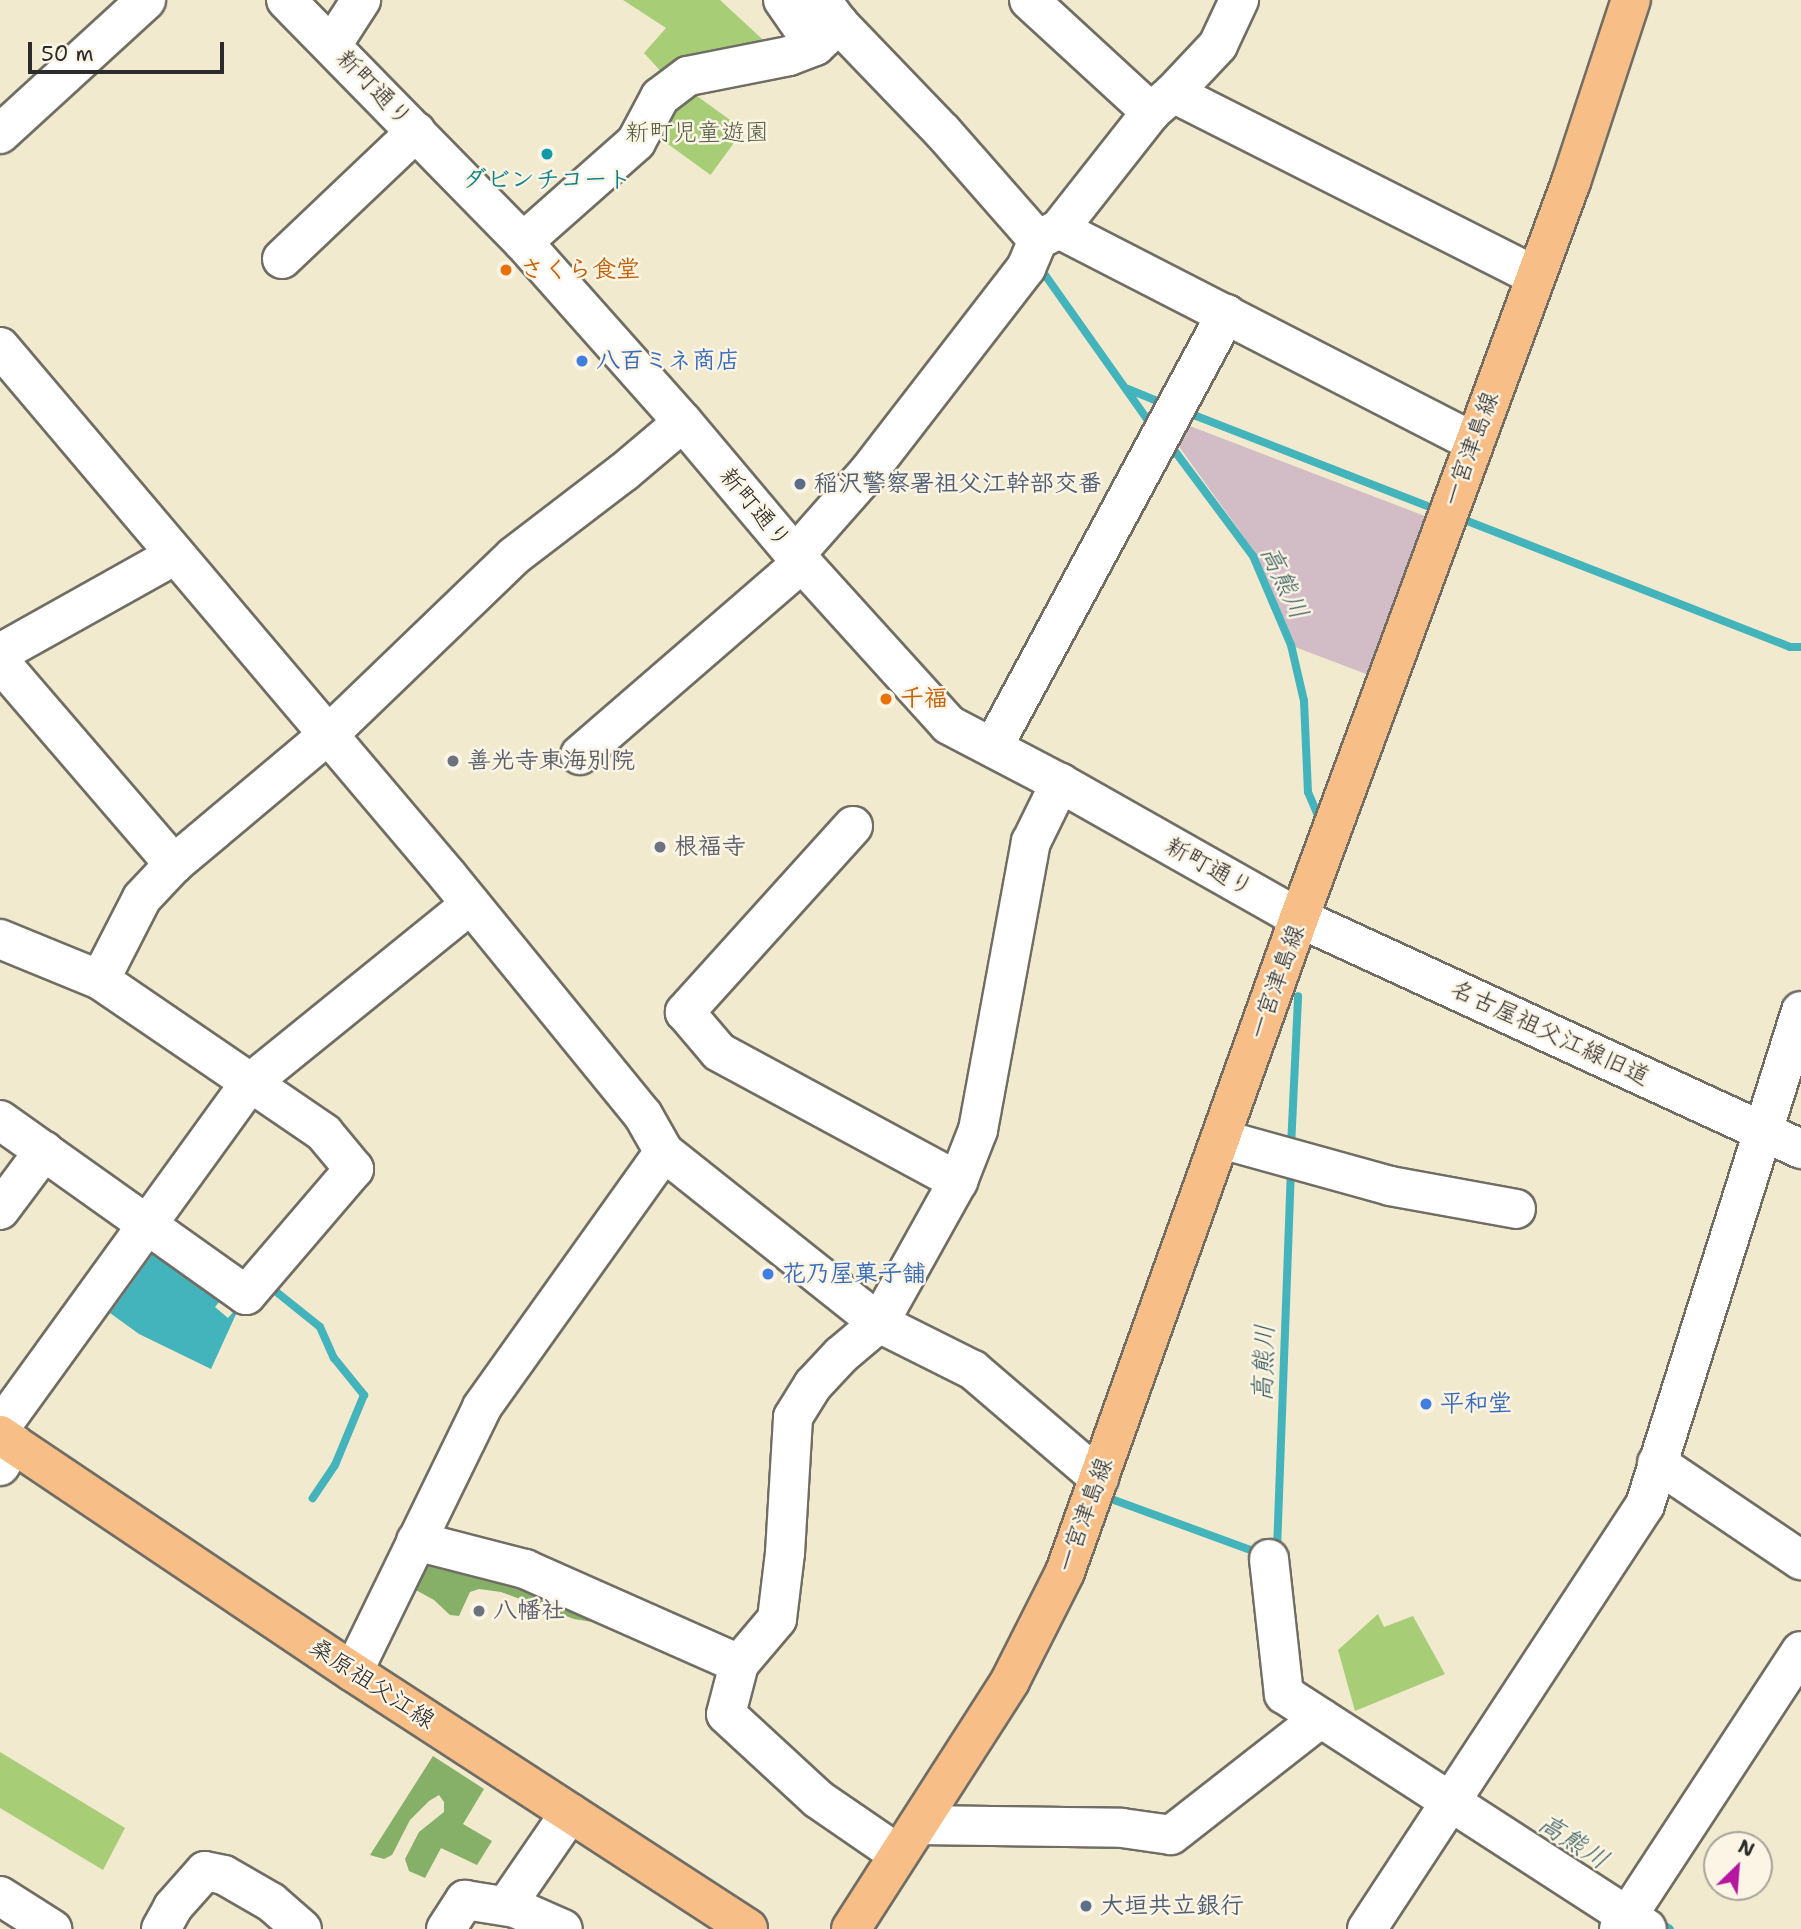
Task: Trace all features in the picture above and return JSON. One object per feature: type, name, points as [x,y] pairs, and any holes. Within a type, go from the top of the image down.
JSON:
[{"type":"main road","name":"一宮津島線","points":[[851,1929],[1010,1681],[1065,1572],[1299,918],[1571,182],[1631,0]]},
{"type":"main road","name":"桑原祖父江線","points":[[3,1443],[748,1929]]},
{"type":"street","points":[[0,134],[146,0]]},
{"type":"street","name":"新町通り","points":[[286,0],[523,242],[683,422],[798,559],[948,725],[1060,783],[1299,918]]},
{"type":"street","points":[[332,45],[361,0]]},
{"type":"street","points":[[783,0],[827,25],[943,132],[1040,246],[1226,314],[1474,442]]},
{"type":"street","points":[[1029,0],[1162,102],[1535,276]]},
{"type":"street","points":[[580,755],[798,559],[869,471],[1040,246],[1162,102],[1218,45],[1239,0]]},
{"type":"street","points":[[523,242],[636,142],[660,97],[688,76],[789,56],[827,25]]},
{"type":"street","points":[[282,259],[416,132]]},
{"type":"street","points":[[993,747],[1226,314]]},
{"type":"street","points":[[0,347],[471,904],[643,1115],[664,1152],[879,1323],[973,1370],[1099,1478]]},
{"type":"street","points":[[100,980],[142,898],[174,864],[328,735],[514,556],[624,472],[683,422]]},
{"type":"street","points":[[0,653],[175,555]]},
{"type":"street","points":[[0,662],[174,864]]},
{"type":"street","points":[[1060,783],[1031,842],[978,1130],[958,1181],[879,1323],[841,1355],[813,1385],[793,1417],[785,1553],[777,1619],[739,1664],[726,1714],[818,1799],[908,1839],[1122,1828],[1171,1835],[1321,1718]]},
{"type":"street","points":[[853,826],[685,1012],[719,1052],[958,1181]]},
{"type":"street","points":[[3,1443],[147,1225],[250,1083],[471,904]]},
{"type":"street","name":"名古屋祖父江線旧道","points":[[1299,918],[1801,1149]]},
{"type":"street","points":[[0,939],[100,980],[324,1133],[354,1169],[246,1296],[0,1121]]},
{"type":"street","points":[[1367,1929],[1645,1505],[1801,1011]]},
{"type":"street","points":[[1221,1139],[1390,1186],[1516,1209]]},
{"type":"street","points":[[0,1210],[44,1151]]},
{"type":"street","points":[[353,1672],[482,1407],[664,1152]]},
{"type":"street","points":[[1657,1463],[1801,1560]]},
{"type":"street","points":[[416,1541],[525,1569],[739,1664]]},
{"type":"street","points":[[1269,1559],[1284,1694],[1449,1801],[1631,1925],[1801,1651]]},
{"type":"street","points":[[506,1906],[570,1814]]},
{"type":"street","points":[[161,1929],[173,1907],[205,1871],[224,1875],[271,1902],[302,1929]]},
{"type":"street","points":[[0,1896],[52,1929]]},
{"type":"street","points":[[446,1929],[465,1900],[506,1906],[564,1929]]},
{"type":"shaded area","points":[[1177,421],[1430,518],[1374,677],[1295,647],[1254,551],[1170,434]]},
{"type":"green space","points":[[623,0],[720,0],[774,50],[666,77],[644,53],[666,28]]},
{"type":"green space","name":"新町児童遊園","points":[[686,88],[743,130],[711,175],[653,133]]},
{"type":"green space","points":[[427,1552],[434,1552],[611,1625],[574,1619],[501,1592],[479,1589],[470,1592],[459,1616],[450,1615],[434,1600],[414,1589]]},
{"type":"green space","points":[[1378,1614],[1384,1627],[1413,1616],[1445,1674],[1355,1711],[1338,1650]]},
{"type":"green space","points":[[0,1752],[125,1828],[103,1870],[0,1808]]},
{"type":"green space","points":[[433,1756],[484,1789],[463,1824],[492,1841],[477,1865],[441,1848],[425,1878],[409,1871],[405,1859],[419,1832],[444,1812],[444,1802],[439,1795],[410,1820],[392,1855],[384,1859],[370,1855]]},
{"type":"water","points":[[160,1253],[221,1300],[215,1307],[228,1318],[235,1310],[237,1312],[211,1369],[139,1334],[110,1313],[152,1255]]},
{"type":"waterway","points":[[1038,265],[1147,419],[1154,424]]},
{"type":"waterway","points":[[1128,389],[1167,405]]},
{"type":"waterway","points":[[1186,412],[1438,510]]},
{"type":"waterway","name":"高熊川","points":[[1168,442],[1253,556],[1291,645],[1304,701],[1308,792],[1321,823]]},
{"type":"waterway","points":[[1457,517],[1790,647],[1800,647]]},
{"type":"waterway","name":"高熊川","points":[[1291,1147],[1298,996]]},
{"type":"waterway","name":"高熊川","points":[[1277,1550],[1291,1168]]},
{"type":"waterway","points":[[269,1286],[320,1327],[334,1358],[364,1395],[335,1465],[313,1498]]},
{"type":"waterway","points":[[1114,1500],[1259,1553]]},
{"type":"waterway","name":"高熊川","points":[[1657,1921],[1670,1929]]},
{"type":"place","name":"ダビンチコート","points":[[547,154]]},
{"type":"place","name":"さくら食堂","points":[[506,270]]},
{"type":"place","name":"八百ミネ商店","points":[[582,361]]},
{"type":"place","name":"稲沢警察署祖父江幹部交番","points":[[800,484]]},
{"type":"place","name":"千福","points":[[886,699]]},
{"type":"place","name":"善光寺東海別院","points":[[453,761]]},
{"type":"place","name":"根福寺","points":[[660,847]]},
{"type":"place","name":"花乃屋菓子舗","points":[[768,1274]]},
{"type":"place","name":"平和堂","points":[[1426,1404]]},
{"type":"place","name":"八幡社","points":[[479,1611]]},
{"type":"place","name":"大垣共立銀行","points":[[1086,1906]]}]
